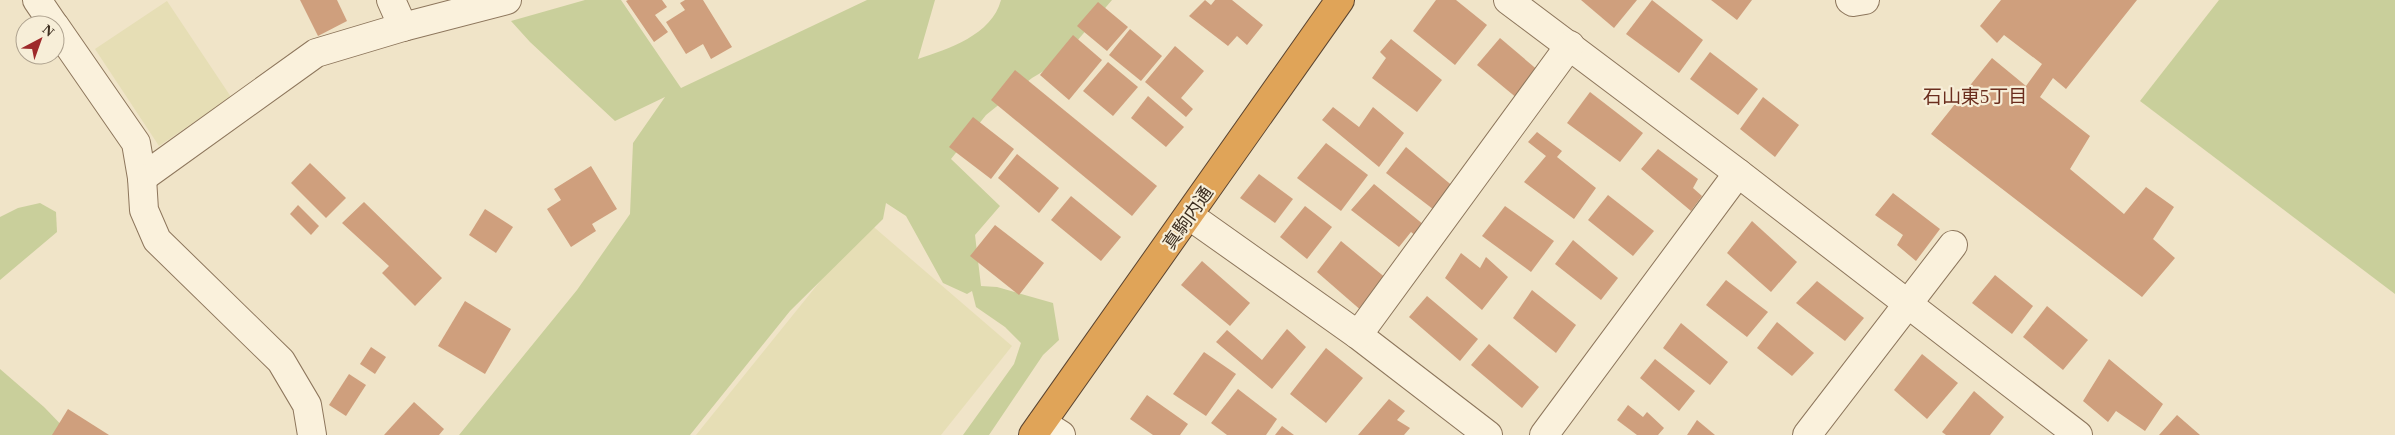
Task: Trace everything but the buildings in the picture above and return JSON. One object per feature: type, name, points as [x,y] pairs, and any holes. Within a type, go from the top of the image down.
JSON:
[{"type":"highway","name":"真駒内通","points":[[1045,431],[1190,216],[1340,0]]},
{"type":"street","points":[[37,0],[48,15]]},
{"type":"street","points":[[391,0],[403,28]]},
{"type":"street","points":[[142,178],[316,53],[507,0]]},
{"type":"street","points":[[1508,0],[1738,173],[2078,435]]},
{"type":"street","points":[[1850,0],[1853,2],[1865,0]]},
{"type":"street","points":[[65,40],[136,143],[142,178],[144,210],[157,240],[280,361],[307,405],[312,435]]},
{"type":"street","points":[[1358,335],[1570,45]]},
{"type":"street","points":[[1544,435],[1738,173]]},
{"type":"street","points":[[1190,216],[1358,335],[1488,435]]},
{"type":"street","points":[[1807,435],[1953,245]]},
{"type":"shaded area","points":[[167,1],[231,97],[159,146],[95,49]]},
{"type":"shaded area","points":[[868,222],[1012,346],[941,435],[696,435]]},
{"type":"green space","points":[[585,0],[621,0],[681,88],[867,0],[935,0],[918,59],[955,45],[979,31],[996,12],[1001,0],[1112,0],[1059,62],[1032,78],[986,115],[951,159],[1000,206],[975,235],[981,286],[997,287],[1053,303],[1059,340],[1043,355],[989,435],[963,435],[1014,364],[1021,343],[1005,327],[976,307],[972,291],[967,294],[943,283],[906,216],[886,203],[883,219],[790,311],[690,435],[459,435],[577,290],[630,214],[633,143],[665,97],[615,121],[530,42],[511,21]]},
{"type":"green space","points":[[2219,0],[2395,0],[2395,294],[2140,101]]},
{"type":"green space","points":[[40,203],[56,212],[57,232],[0,280],[0,217],[18,208]]},
{"type":"green space","points":[[0,369],[44,407],[71,435],[0,435]]},
{"type":"district","name":"石山東5丁目","points":[[1975,96]]}]
